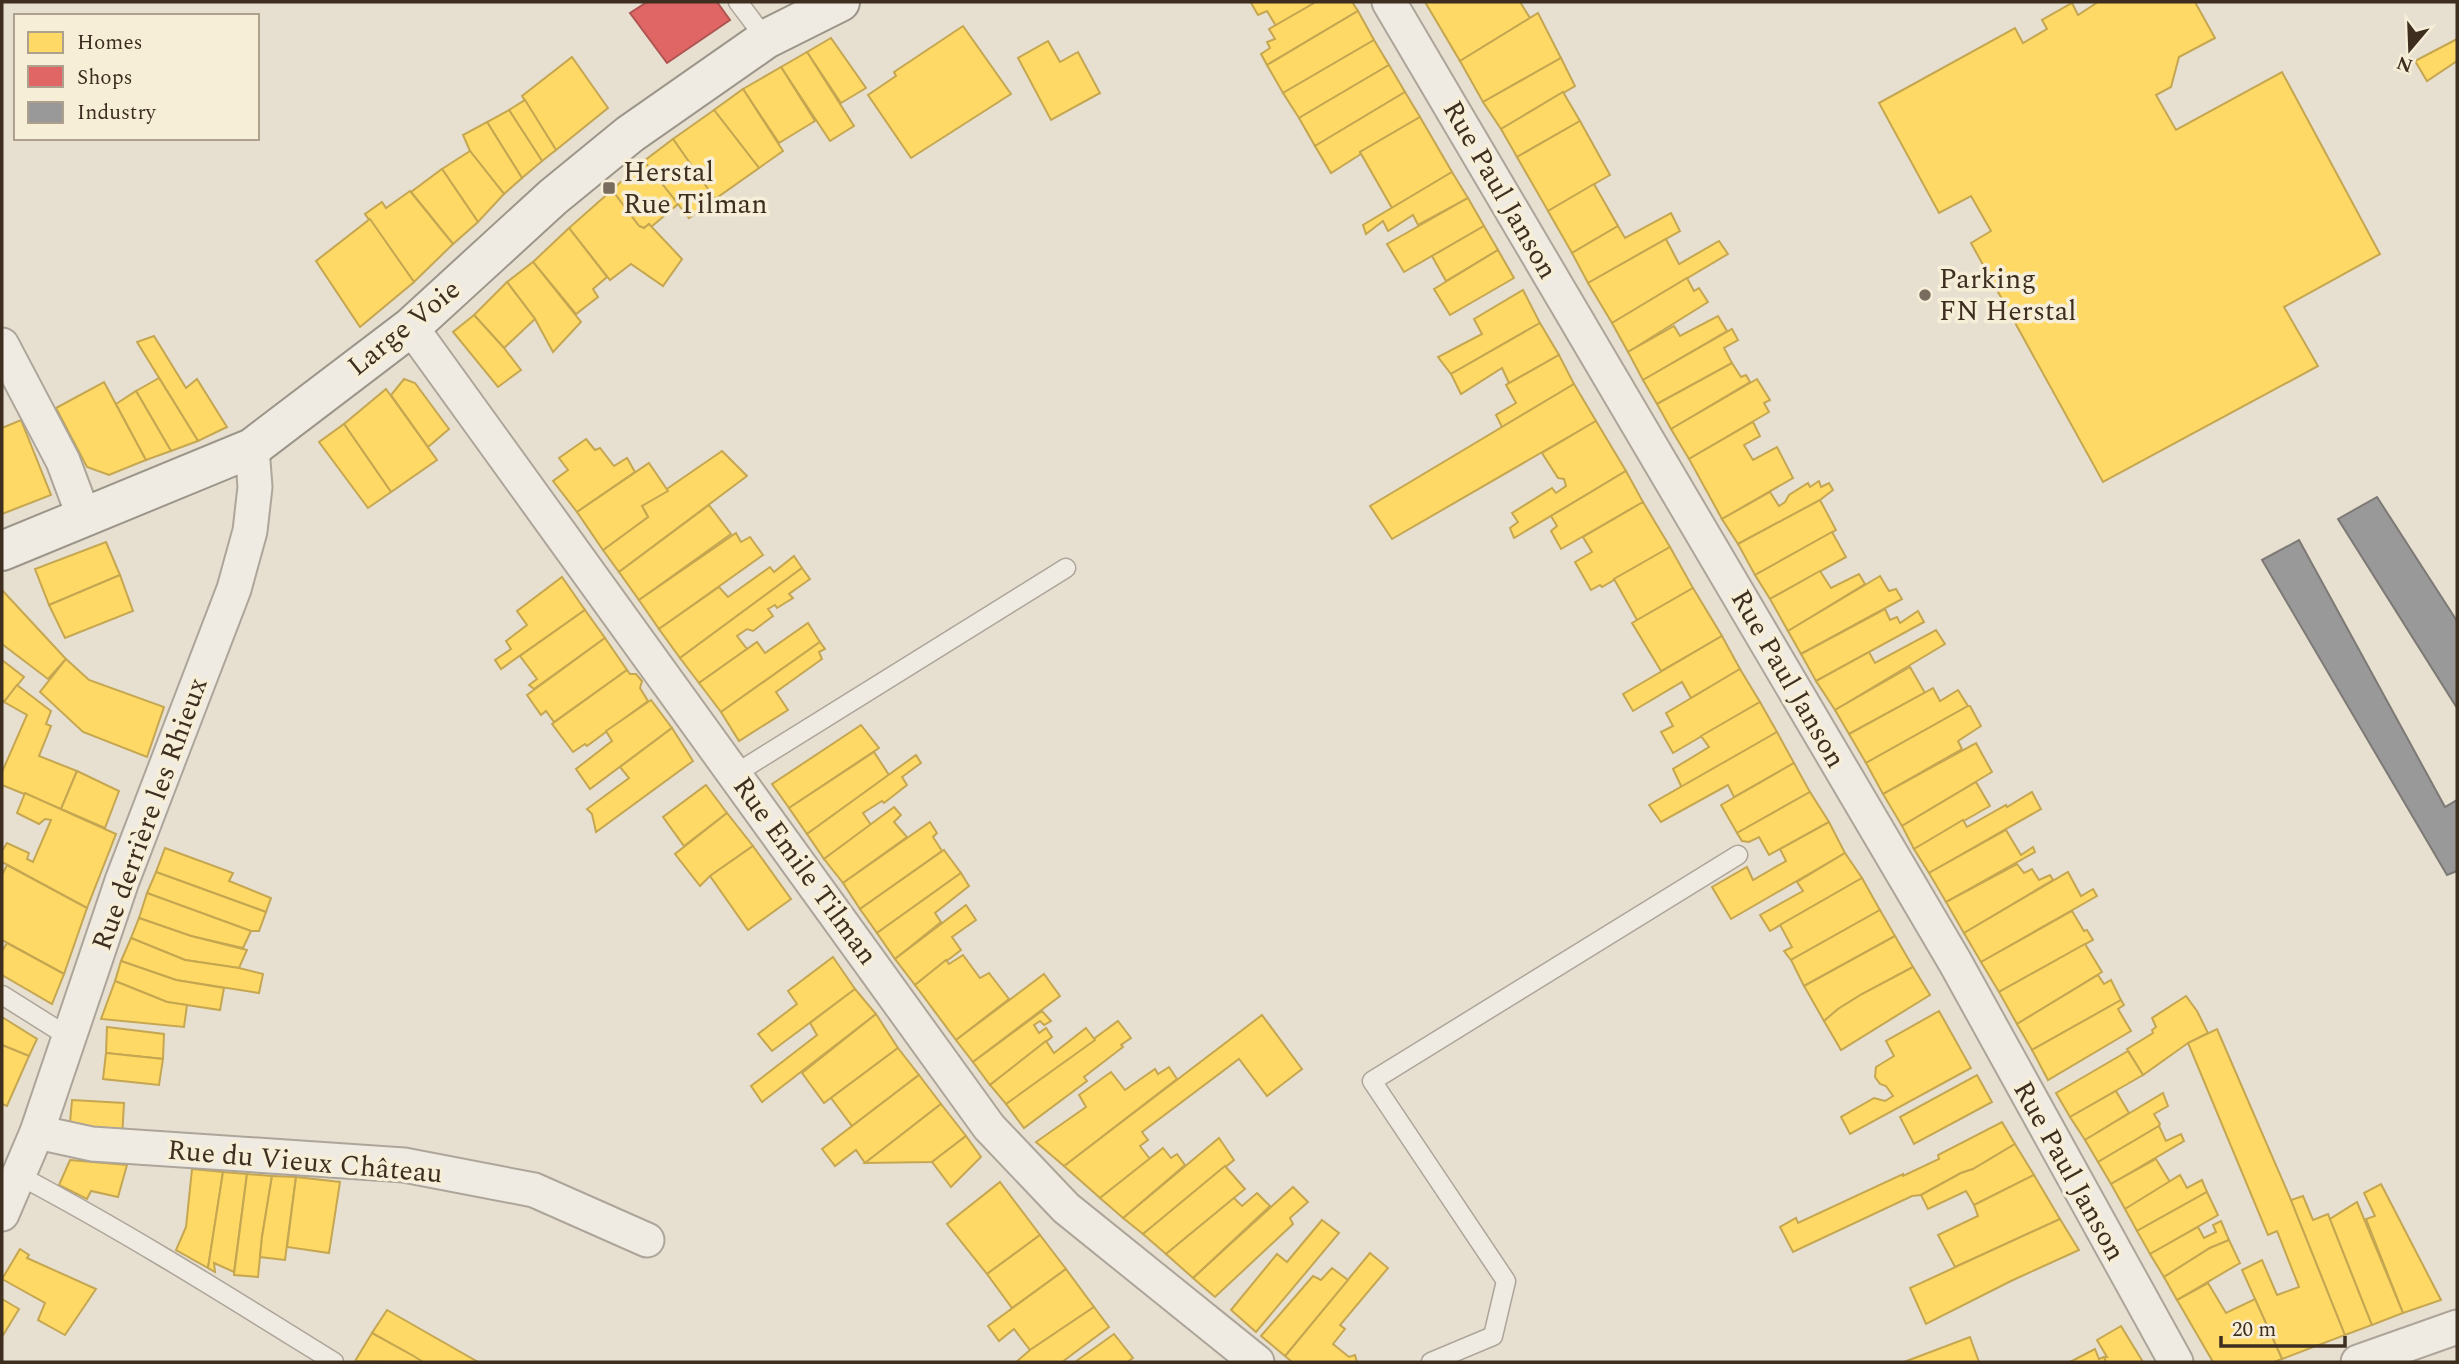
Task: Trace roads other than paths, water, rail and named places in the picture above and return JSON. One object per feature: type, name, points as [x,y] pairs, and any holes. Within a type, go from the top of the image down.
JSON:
[{"type":"street","name":"Large Voie","points":[[2,551],[252,448],[411,327],[553,197],[630,134],[766,39],[840,2]]},
{"type":"street","name":"Rue Paul Janson","points":[[1389,2],[1955,962],[2176,1362]]},
{"type":"street","name":"Rue Emile Tilman","points":[[411,327],[989,1127],[1066,1208],[1257,1362]]},
{"type":"street","points":[[2,345],[63,461],[83,517]]},
{"type":"street","name":"Rue derrière les Rhieux","points":[[2,1214],[37,1132],[122,881],[234,589],[251,520],[255,487],[252,448]]},
{"type":"street","name":"Rue du Vieux Château","points":[[37,1132],[92,1144],[404,1165],[534,1190],[646,1240]]},
{"type":"street","points":[[2358,1362],[2457,1327]]},
{"type":"lane","points":[[738,2],[766,39]]},
{"type":"lane","points":[[735,774],[1066,568]]},
{"type":"lane","points":[[1431,1362],[1493,1336],[1506,1280],[1372,1081],[1738,855]]},
{"type":"lane","points":[[2,995],[69,1037]]},
{"type":"lane","points":[[20,1176],[190,1272],[334,1362]]},
{"type":"place","name":"Herstal Rue Tilman","points":[[609,188]]},
{"type":"place","name":"Parking FN Herstal","points":[[1925,295]]}]
